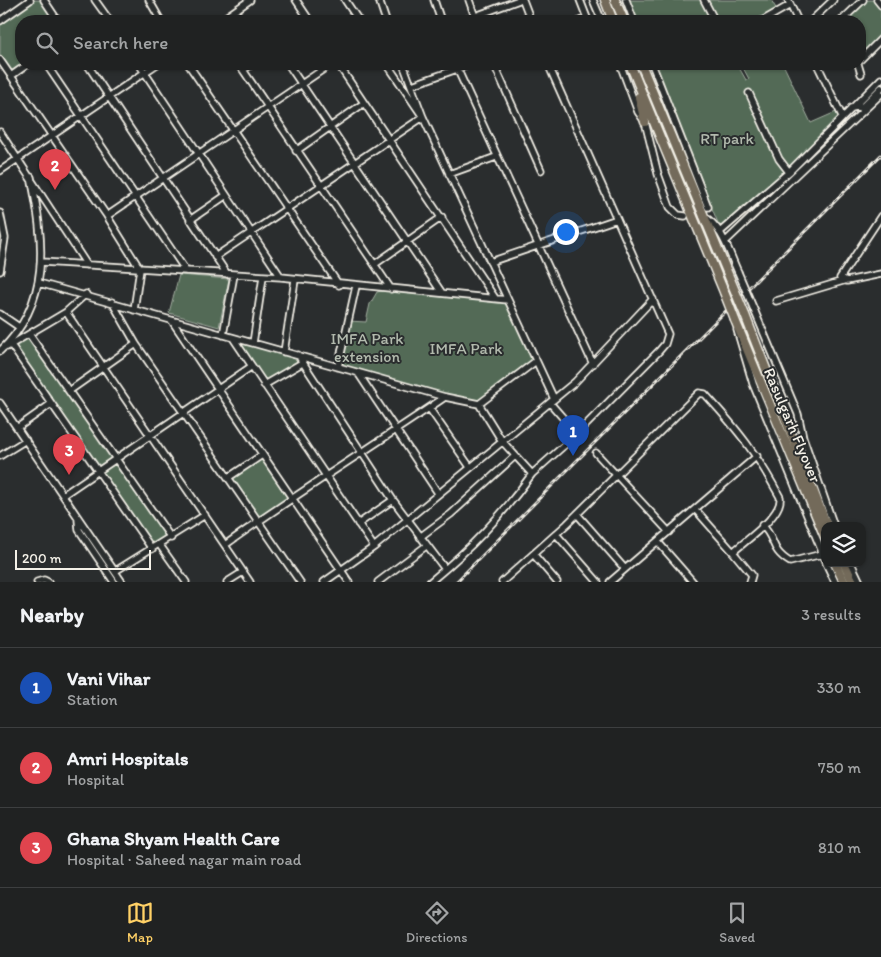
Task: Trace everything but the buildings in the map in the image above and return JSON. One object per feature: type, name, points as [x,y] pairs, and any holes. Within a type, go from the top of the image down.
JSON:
[{"type":"highway","points":[[605,0],[611,15]]},
{"type":"highway","points":[[615,0],[621,15]]},
{"type":"highway","points":[[632,70],[645,122]]},
{"type":"highway","name":"Rasulgarh Flyover","points":[[643,70],[745,315],[825,522]]},
{"type":"highway","name":"Rasulgarh Flyover","points":[[634,75],[821,527]]},
{"type":"highway","points":[[837,567],[844,582]]},
{"type":"highway","points":[[846,567],[853,582]]},
{"type":"street","points":[[0,21],[30,0]]},
{"type":"street","points":[[44,0],[54,15]]},
{"type":"street","points":[[95,0],[106,15]]},
{"type":"street","points":[[148,0],[157,15]]},
{"type":"street","points":[[229,15],[250,0]]},
{"type":"street","points":[[296,0],[306,15]]},
{"type":"street","points":[[345,0],[355,15]]},
{"type":"street","points":[[379,0],[384,15]]},
{"type":"street","points":[[434,0],[439,15]]},
{"type":"street","points":[[469,0],[474,15]]},
{"type":"street","points":[[480,15],[521,0],[528,15]]},
{"type":"street","points":[[580,0],[586,15]]},
{"type":"street","points":[[593,0],[599,14],[596,15]]},
{"type":"street","points":[[626,0],[632,15]]},
{"type":"street","points":[[704,0],[712,15]]},
{"type":"street","points":[[817,15],[833,0]]},
{"type":"street","points":[[847,15],[863,0]]},
{"type":"street","points":[[877,0],[881,5]]},
{"type":"street","points":[[771,15],[789,2],[795,15]]},
{"type":"street","points":[[866,54],[881,39]]},
{"type":"street","points":[[0,60],[107,216],[140,269],[134,310]]},
{"type":"street","points":[[11,76],[20,70]]},
{"type":"street","points":[[50,70],[186,271]]},
{"type":"street","points":[[91,70],[227,274]]},
{"type":"street","points":[[0,171],[147,70]]},
{"type":"street","points":[[192,70],[339,284]]},
{"type":"street","points":[[243,70],[391,289]]},
{"type":"street","points":[[292,70],[442,293]]},
{"type":"street","points":[[107,216],[323,70]]},
{"type":"street","points":[[342,70],[495,298]]},
{"type":"street","points":[[391,70],[423,117]]},
{"type":"street","points":[[405,70],[423,117],[536,361],[552,401],[577,434]]},
{"type":"street","points":[[412,86],[447,70]]},
{"type":"street","points":[[458,70],[496,157],[593,364]]},
{"type":"street","points":[[497,70],[542,170]]},
{"type":"street","points":[[430,582],[464,554],[504,512],[532,474],[577,434],[665,344],[668,328],[551,70]]},
{"type":"street","points":[[622,70],[638,112],[645,122],[658,174],[670,207],[678,215],[685,216]]},
{"type":"street","points":[[654,70],[708,207]]},
{"type":"street","points":[[821,70],[842,116]]},
{"type":"street","points":[[860,70],[861,74]]},
{"type":"street","points":[[144,72],[281,277]]},
{"type":"street","points":[[720,232],[789,172],[881,78]]},
{"type":"street","points":[[858,116],[863,106],[881,88]]},
{"type":"street","points":[[749,93],[778,159],[789,172]]},
{"type":"street","points":[[725,242],[881,94]]},
{"type":"street","points":[[296,151],[364,103]]},
{"type":"street","points":[[851,108],[863,106]]},
{"type":"street","points":[[215,257],[423,117]]},
{"type":"street","points":[[0,132],[87,265]]},
{"type":"street","points":[[449,174],[496,157]]},
{"type":"street","points":[[0,351],[13,338],[40,283],[42,262],[41,226],[31,177]]},
{"type":"street","points":[[190,220],[226,196]]},
{"type":"street","points":[[0,213],[5,238],[0,271]]},
{"type":"street","points":[[704,216],[711,220],[725,242],[798,414],[802,437],[833,522]]},
{"type":"street","points":[[843,281],[840,276],[881,216]]},
{"type":"street","points":[[374,264],[442,218]]},
{"type":"street","points":[[490,262],[617,219]]},
{"type":"street","points":[[42,262],[281,277],[295,280],[508,300]]},
{"type":"street","points":[[776,302],[843,281],[881,274]]},
{"type":"street","points":[[223,335],[234,275]]},
{"type":"street","points":[[253,343],[263,277]]},
{"type":"street","points":[[284,352],[295,280]]},
{"type":"street","points":[[40,283],[86,294],[134,310],[358,373],[479,404],[502,441],[532,474]]},
{"type":"street","points":[[338,367],[356,286]]},
{"type":"street","points":[[0,351],[66,312],[86,294]]},
{"type":"street","points":[[324,582],[374,547],[552,401],[593,364],[654,299]]},
{"type":"street","points":[[112,302],[136,344],[184,411],[300,582]]},
{"type":"street","points":[[66,312],[250,582]]},
{"type":"street","points":[[0,314],[19,327]]},
{"type":"street","points":[[172,321],[349,582]]},
{"type":"street","points":[[736,322],[741,349],[753,384],[821,549]]},
{"type":"street","points":[[28,334],[171,538]]},
{"type":"street","points":[[233,338],[374,547]]},
{"type":"street","points":[[69,391],[136,344]]},
{"type":"street","points":[[11,345],[152,549]]},
{"type":"street","points":[[298,355],[361,454],[445,570]]},
{"type":"street","points":[[479,404],[536,361]]},
{"type":"street","points":[[264,385],[302,363]]},
{"type":"street","points":[[63,496],[252,366]]},
{"type":"street","points":[[358,373],[438,494]]},
{"type":"street","points":[[502,582],[577,514],[699,393],[705,394],[738,430],[757,456],[781,503],[776,514],[733,552]]},
{"type":"street","points":[[225,545],[325,475],[361,454],[446,397]]},
{"type":"street","points":[[0,403],[124,582]]},
{"type":"street","points":[[17,428],[51,404]]},
{"type":"street","points":[[430,408],[470,467]]},
{"type":"street","points":[[0,456],[26,440]]},
{"type":"street","points":[[596,453],[669,532]]},
{"type":"street","points":[[229,477],[262,455]]},
{"type":"street","points":[[420,537],[451,514],[515,456]]},
{"type":"street","points":[[615,581],[626,569],[757,456]]},
{"type":"street","points":[[358,524],[393,500]]},
{"type":"street","points":[[695,509],[752,575],[750,582]]},
{"type":"street","points":[[577,514],[626,569]]},
{"type":"street","points":[[117,570],[205,516]]},
{"type":"street","points":[[78,517],[86,525],[124,582]]},
{"type":"street","points":[[78,517],[79,530],[114,582]]},
{"type":"street","points":[[762,526],[770,532],[776,552],[790,562],[821,557]]},
{"type":"street","points":[[556,534],[598,582]]},
{"type":"street","points":[[658,542],[693,582]]},
{"type":"street","points":[[159,544],[186,582]]},
{"type":"street","points":[[378,582],[426,546]]},
{"type":"street","points":[[534,555],[557,582]]},
{"type":"street","points":[[828,567],[835,582]]},
{"type":"street","points":[[853,567],[860,582]]},
{"type":"street","points":[[227,582],[243,572]]},
{"type":"street","points":[[37,582],[44,580],[48,582]]},
{"type":"green space","points":[[35,0],[41,0],[51,15],[15,15],[15,70],[11,73],[0,56],[0,24]]},
{"type":"green space","points":[[626,0],[703,0],[711,15],[632,15]]},
{"type":"green space","points":[[707,0],[771,0],[777,10],[768,15],[716,15]]},
{"type":"green space","points":[[859,0],[881,0],[881,40],[866,53],[866,15],[843,15]]},
{"type":"green space","name":"RT park","points":[[654,70],[740,70],[746,80],[749,79],[744,70],[786,70],[811,123],[836,112],[838,117],[789,174],[723,235]]},
{"type":"green space","points":[[179,275],[229,279],[219,327],[169,313]]},
{"type":"green space","name":"IMFA Park","points":[[391,289],[508,300],[536,361],[479,404],[338,367],[348,321],[366,322],[370,304],[377,292]]},
{"type":"green space","points":[[29,334],[171,538],[152,549],[9,347]]},
{"type":"green space","points":[[233,338],[298,355],[302,363],[264,385]]},
{"type":"green space","points":[[260,458],[288,499],[259,518],[231,477]]},
{"type":"railway","points":[[456,582],[881,155]]},
{"type":"place","name":"Amri Hospitals","points":[[55,190]]},
{"type":"place","name":"Vani Vihar","points":[[573,456]]},
{"type":"place","name":"Ghana Shyam Health Care","points":[[69,475]]},
{"type":"park label","name":"IMFA Park extension","points":[[367,347]]}]
